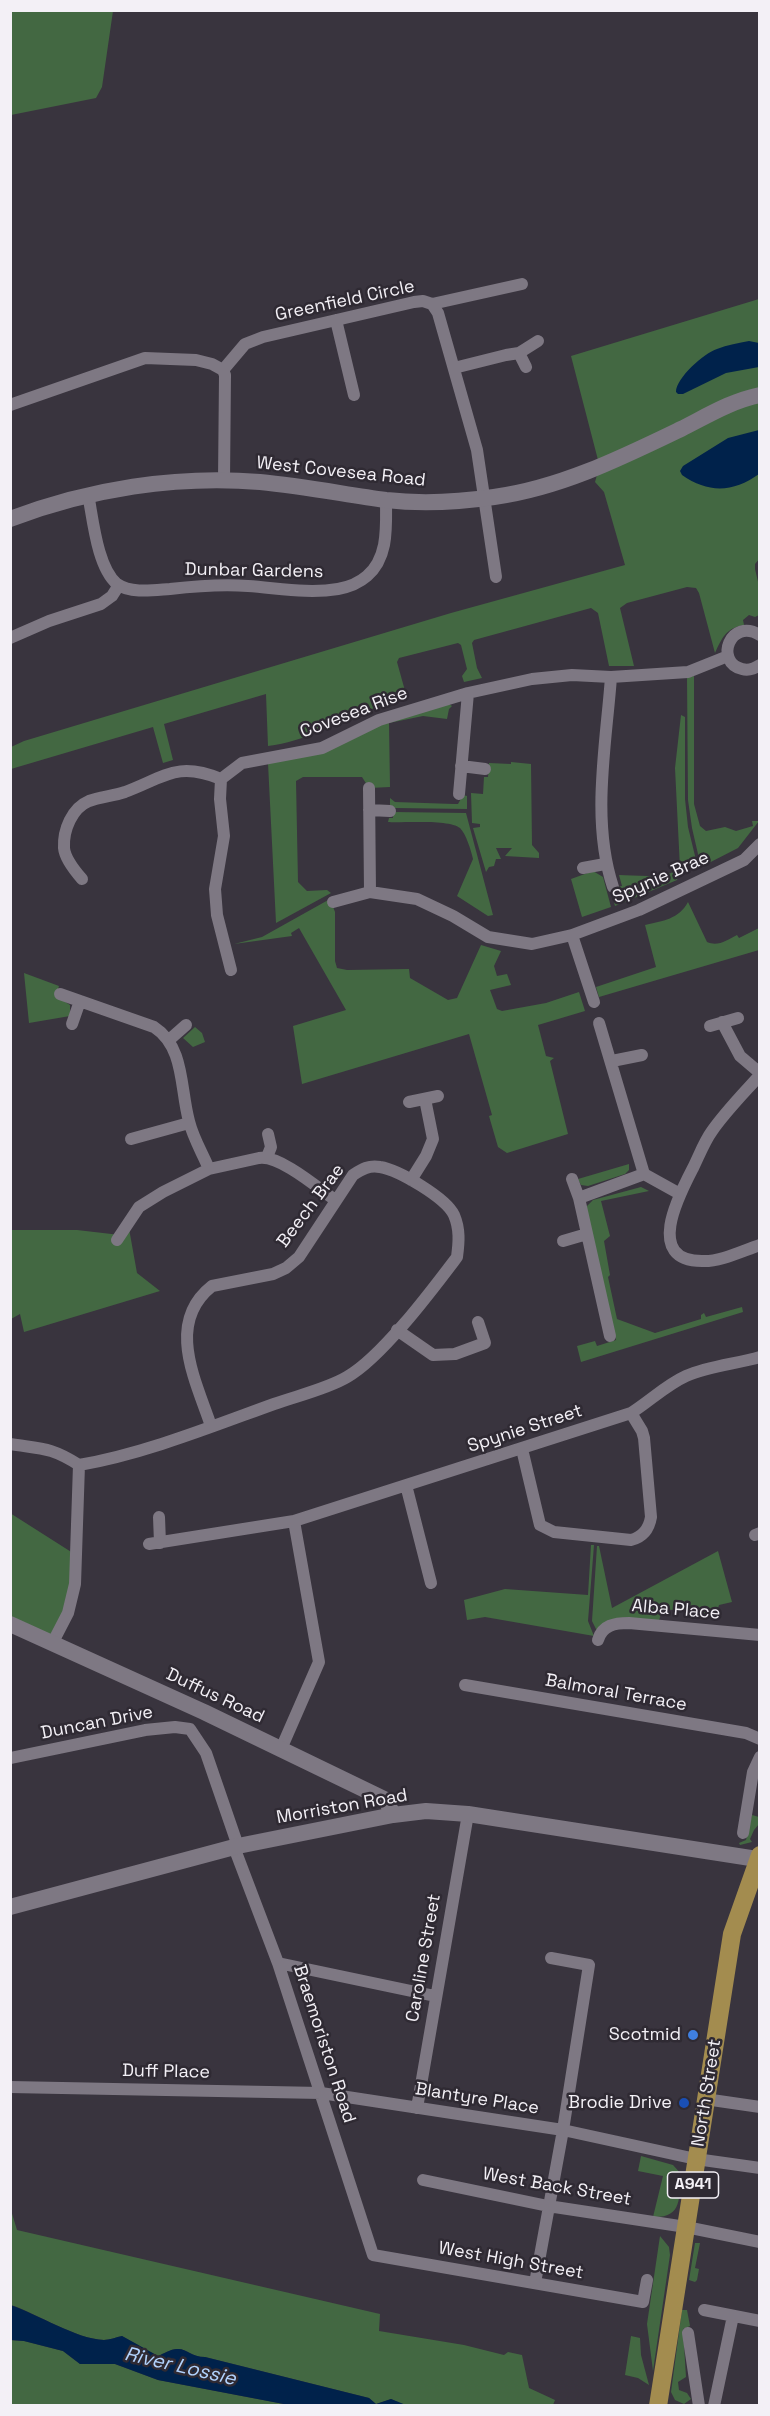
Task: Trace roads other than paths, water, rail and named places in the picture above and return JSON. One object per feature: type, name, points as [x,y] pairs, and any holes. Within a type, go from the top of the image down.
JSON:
[{"type":"main road","name":"North Street","points":[[658,2406],[732,1934],[758,1857]]},
{"type":"street","points":[[432,304],[522,284]]},
{"type":"street","name":"Greenfield Circle","points":[[223,370],[245,344],[263,337],[414,302],[423,301],[432,304],[438,314],[477,450],[496,577]]},
{"type":"street","points":[[336,320],[354,395]]},
{"type":"street","points":[[454,368],[519,354],[538,340]]},
{"type":"street","points":[[519,354],[526,367]]},
{"type":"street","points":[[10,405],[145,358],[196,360],[213,364],[223,370],[225,375],[224,480]]},
{"type":"street","name":"West Covesea Road","points":[[10,519],[88,495],[129,487],[224,480],[327,489],[387,500],[434,502],[484,498],[552,485],[623,457],[727,405],[759,395]]},
{"type":"street","points":[[10,638],[49,621],[101,604],[112,596],[119,585],[108,574],[102,558],[88,495]]},
{"type":"street","name":"Dunbar Gardens","points":[[119,585],[150,591],[245,585],[309,592],[339,589],[355,584],[367,576],[384,552],[387,500]]},
{"type":"street","points":[[758,671],[738,668],[728,656],[727,648],[733,635],[747,630],[759,635]]},
{"type":"street","name":"Covesea Rise","points":[[221,779],[242,763],[322,748],[379,720],[468,693],[532,679],[572,675],[611,677],[688,672],[728,656]]},
{"type":"street","points":[[611,677],[602,789],[605,864],[613,887]]},
{"type":"street","points":[[459,794],[468,693]]},
{"type":"street","points":[[461,766],[485,769]]},
{"type":"street","points":[[82,879],[73,868],[64,849],[71,816],[88,801],[111,797],[181,770],[201,771],[221,779],[220,799],[224,836],[215,889],[217,915],[231,970]]},
{"type":"street","points":[[369,788],[370,892]]},
{"type":"street","points":[[369,810],[390,811]]},
{"type":"street","name":"Spynie Brae","points":[[333,902],[370,892],[417,899],[453,916],[488,937],[532,944],[572,935],[639,910],[744,860],[759,844]]},
{"type":"street","points":[[584,868],[605,864]]},
{"type":"street","points":[[572,935],[594,1002]]},
{"type":"street","points":[[60,994],[154,1027],[166,1035],[173,1046],[189,1123],[209,1169]]},
{"type":"street","points":[[72,1024],[81,1001]]},
{"type":"street","points":[[738,1018],[716,1024],[740,1056],[759,1074],[711,1132],[680,1194],[668,1228],[671,1244],[678,1254],[689,1261],[705,1262],[759,1245]]},
{"type":"street","points":[[599,1023],[644,1174],[680,1194]]},
{"type":"street","points":[[169,1040],[186,1024]]},
{"type":"street","points":[[612,1061],[642,1055]]},
{"type":"street","points":[[409,1102],[438,1096]]},
{"type":"street","points":[[411,1180],[426,1156],[433,1139],[425,1099]]},
{"type":"street","points":[[131,1139],[189,1123]]},
{"type":"street","points":[[267,1158],[271,1147],[268,1134]]},
{"type":"street","points":[[117,1240],[139,1207],[209,1169],[267,1158],[284,1165],[335,1200]]},
{"type":"street","name":"Beech Brae","points":[[79,1465],[104,1461],[212,1426],[346,1378],[365,1364],[397,1330],[457,1257],[458,1230],[453,1213],[443,1201],[411,1180],[379,1167],[364,1168],[353,1175],[299,1257],[286,1268],[273,1274],[212,1286],[189,1318],[185,1337],[189,1359],[212,1426]]},
{"type":"street","points":[[579,1198],[644,1174]]},
{"type":"street","points":[[572,1179],[579,1198],[610,1336]]},
{"type":"street","points":[[563,1241],[587,1234]]},
{"type":"street","points":[[397,1330],[433,1355],[455,1354],[485,1343],[478,1322]]},
{"type":"street","name":"Spynie Street","points":[[159,1517],[155,1544],[294,1521],[631,1413],[669,1386],[688,1376],[759,1357]]},
{"type":"street","points":[[522,1449],[540,1525],[554,1532],[632,1540],[640,1538],[650,1524],[651,1517],[644,1438],[631,1413]]},
{"type":"street","points":[[10,1444],[45,1448],[63,1454],[79,1465],[75,1584],[68,1613],[53,1642]]},
{"type":"street","points":[[406,1485],[431,1583]]},
{"type":"street","points":[[281,1749],[319,1662],[294,1521]]},
{"type":"street","name":"Alba Place","points":[[598,1640],[601,1632],[609,1626],[629,1623],[759,1635]]},
{"type":"street","name":"Duffus Road","points":[[10,1624],[53,1642],[386,1800],[393,1815]]},
{"type":"street","name":"Balmoral Terrace","points":[[465,1685],[746,1733],[759,1739]]},
{"type":"street","name":"Duncan Drive","points":[[10,1758],[145,1730],[175,1727],[190,1730]]},
{"type":"street","name":"Braemoriston Road","points":[[190,1730],[206,1753],[236,1847],[278,1963],[373,2255]]},
{"type":"street","points":[[743,1833],[753,1772],[759,1757]]},
{"type":"street","name":"Morriston Road","points":[[10,1907],[236,1847],[393,1815],[426,1811],[468,1814],[758,1857]]},
{"type":"street","name":"Caroline Street","points":[[417,2108],[468,1814]]},
{"type":"street","points":[[535,2283],[564,2130],[588,1965],[551,1958]]},
{"type":"street","points":[[278,1963],[435,1996]]},
{"type":"street","name":"Duff Place","points":[[10,2087],[321,2093]]},
{"type":"street","name":"Blantyre Place","points":[[321,2093],[564,2130],[696,2159],[759,2168]]},
{"type":"street","points":[[705,2099],[759,2107]]},
{"type":"street","name":"West Back Street","points":[[423,2180],[548,2206],[759,2242]]},
{"type":"street","name":"West High Street","points":[[373,2255],[643,2302],[647,2280]]},
{"type":"street","points":[[704,2310],[759,2321]]},
{"type":"street","points":[[714,2406],[734,2316]]},
{"type":"street","points":[[688,2333],[699,2406]]},
{"type":"water","points":[[749,341],[759,343],[759,367],[726,373],[683,394],[676,392],[677,386],[686,373],[705,355],[733,344]]},
{"type":"water","points":[[759,430],[759,474],[750,480],[731,487],[712,488],[682,475],[680,471],[683,466],[728,438]]},
{"type":"water","name":"River Lossie","points":[[10,2305],[93,2339],[104,2340],[122,2336],[158,2356],[180,2349],[196,2356],[369,2398],[376,2404],[391,2399],[406,2405],[289,2405],[158,2380],[115,2364],[80,2364],[63,2351],[11,2340]]},
{"type":"place","name":"Scotmid","points":[[693,2035]]},
{"type":"place","name":"Brodie Drive","points":[[684,2103]]}]
